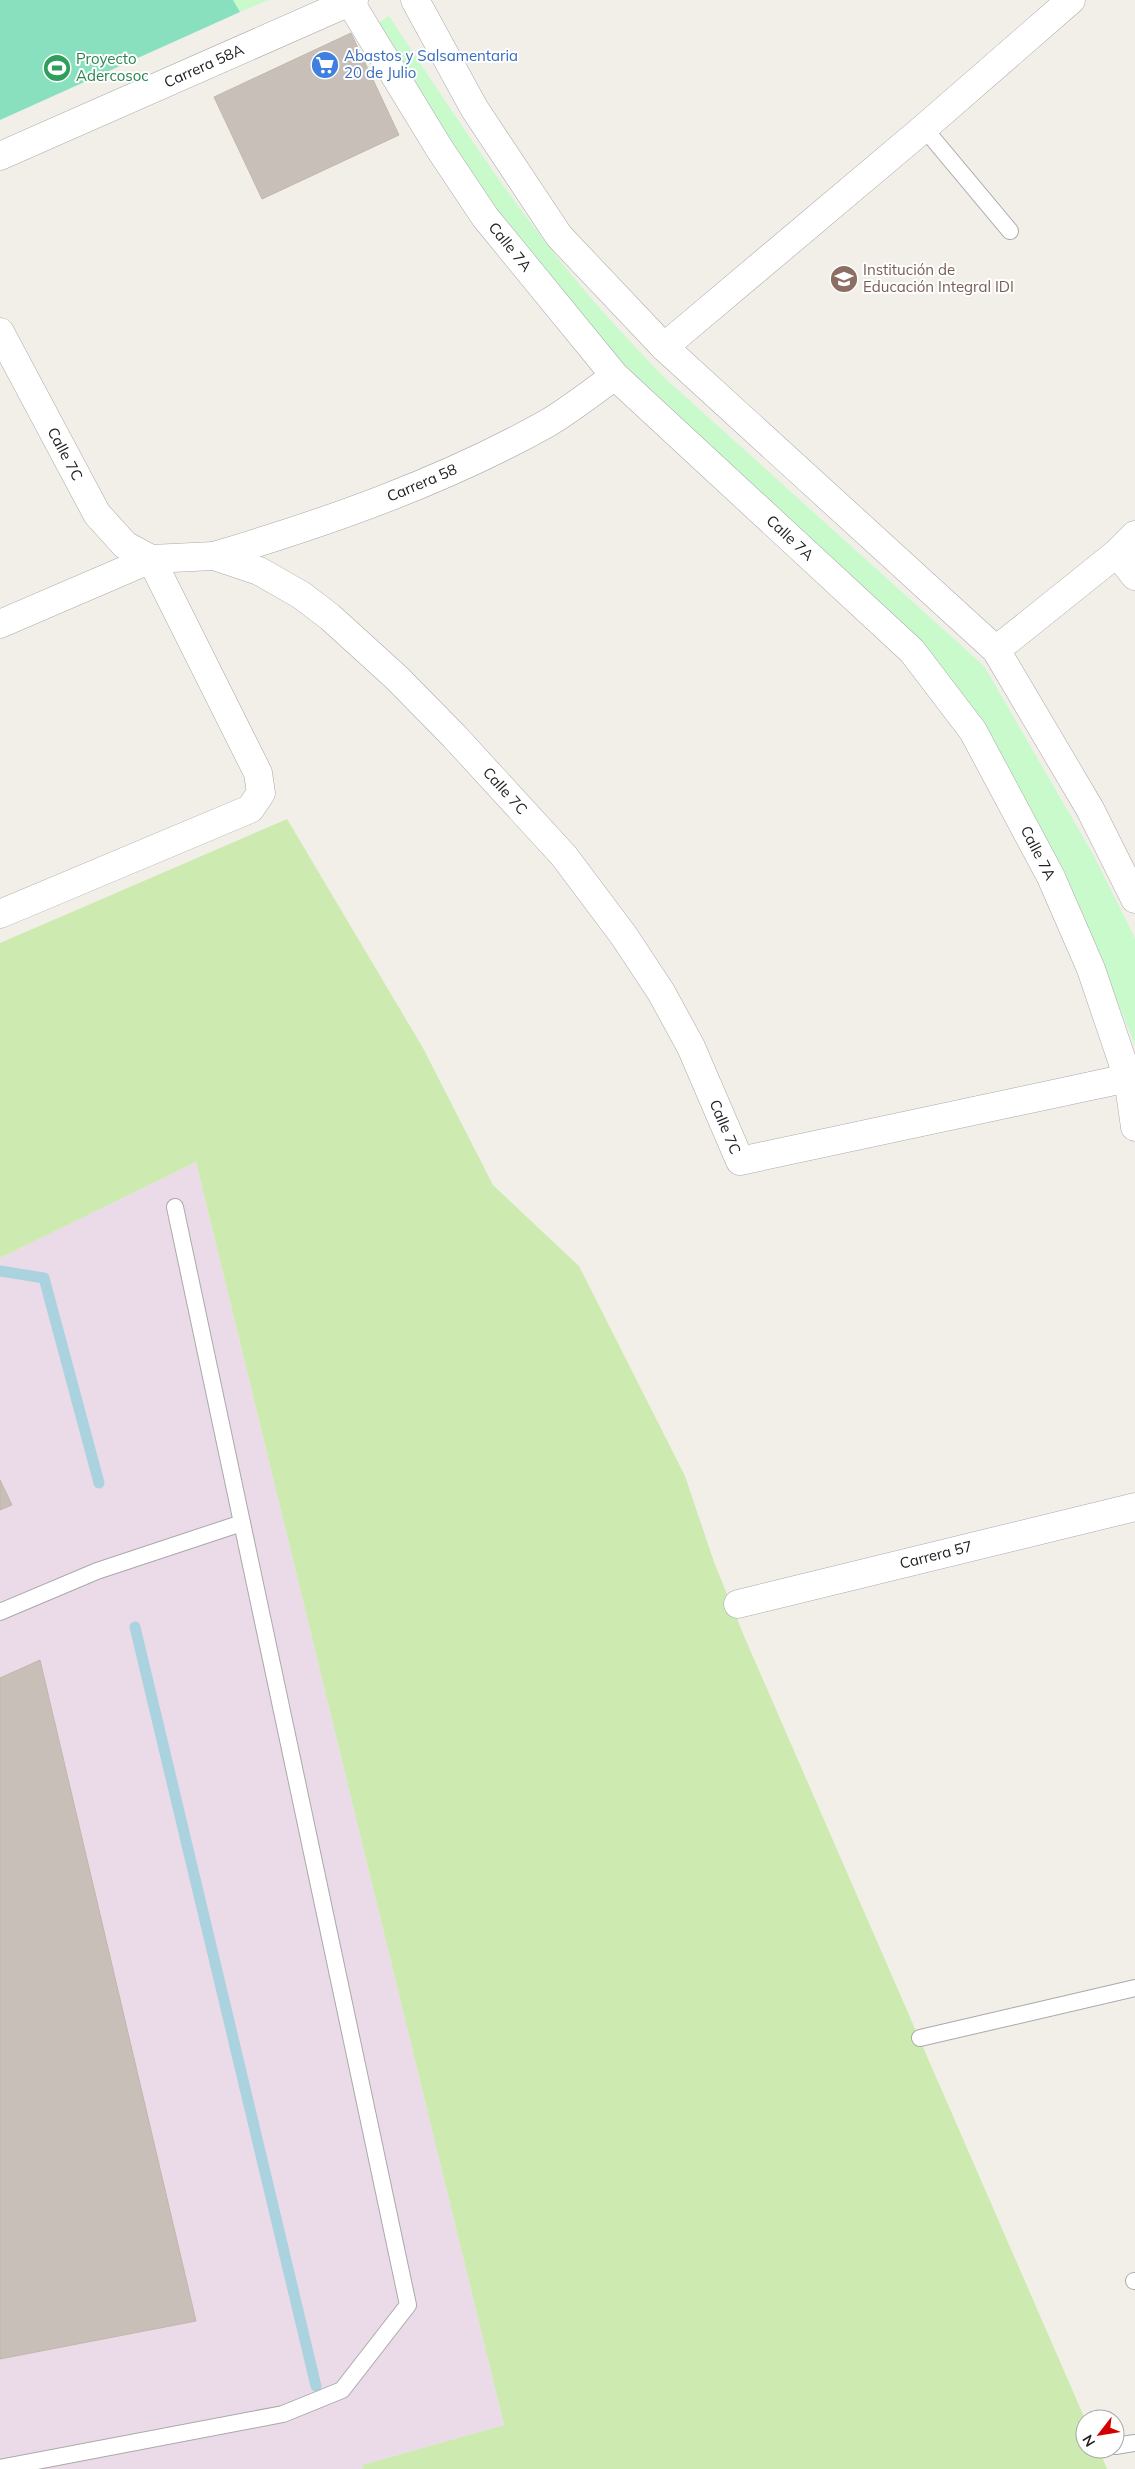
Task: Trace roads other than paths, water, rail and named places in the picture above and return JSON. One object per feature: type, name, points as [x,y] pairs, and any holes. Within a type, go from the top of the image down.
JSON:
[{"type":"street","points":[[415,0],[474,108],[559,236],[664,347],[996,650],[1090,809],[1135,899]]},
{"type":"street","points":[[664,347],[924,128],[1071,0]]},
{"type":"street","name":"Carrera 58A","points":[[0,156],[352,1]]},
{"type":"street","name":"Calle 7A","points":[[352,1],[440,148],[486,218],[615,376],[912,651],[973,731],[1051,877],[1091,969],[1128,1078],[1135,1127]]},
{"type":"street","name":"Calle 7C","points":[[0,332],[97,514],[126,545],[151,559],[214,556],[260,572],[301,595],[330,617],[397,678],[448,730],[564,856],[624,936],[661,992],[691,1047],[740,1161],[1128,1078]]},
{"type":"street","name":"Carrera 58","points":[[214,556],[335,518],[398,494],[470,462],[548,423],[615,376]]},
{"type":"street","points":[[996,650],[1126,544],[1135,576]]},
{"type":"street","points":[[0,624],[151,559],[258,773],[261,793],[250,809],[0,914]]},
{"type":"street","name":"Carrera 57","points":[[738,1604],[1135,1507]]},
{"type":"lane","points":[[924,128],[1010,231]]},
{"type":"lane","points":[[0,2468],[283,2414],[342,2390],[408,2305],[175,1208]]},
{"type":"lane","points":[[0,1612],[98,1572],[242,1523]]},
{"type":"lane","points":[[920,2038],[1135,1988]]},
{"type":"waterway","points":[[0,1271],[44,1278],[99,1483]]},
{"type":"waterway","points":[[135,1627],[316,2386]]},
{"type":"place","name":"Abastos y Salsamentaria 20 de Julio","points":[[325,65]]},
{"type":"place","name":"Proyecto Adercosoc","points":[[57,68]]},
{"type":"place","name":"Institución de Educación Integral IDI","points":[[844,279]]}]
